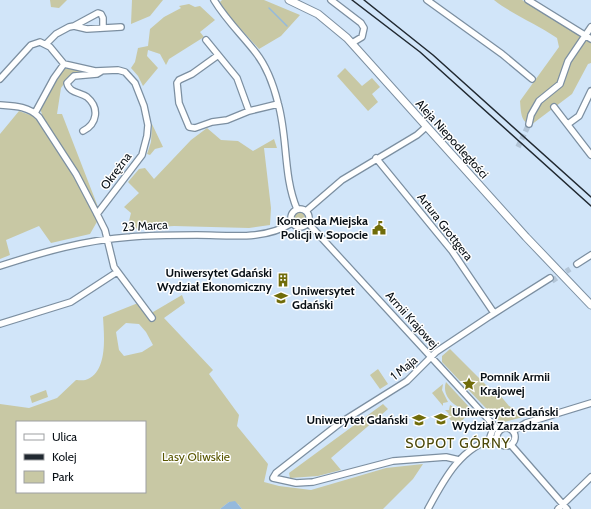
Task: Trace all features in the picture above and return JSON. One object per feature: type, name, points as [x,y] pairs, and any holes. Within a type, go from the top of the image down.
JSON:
[{"type":"main road","name":"Aleja Niepodległości","points":[[289,0],[324,18],[352,43],[526,237],[591,304]]},
{"type":"street","points":[[214,0],[222,13],[256,54],[263,65],[278,104],[283,126],[292,195],[297,209]]},
{"type":"street","points":[[331,0],[361,23],[364,28],[362,37],[352,43]]},
{"type":"street","points":[[427,0],[502,54],[532,79]]},
{"type":"street","points":[[528,0],[588,38]]},
{"type":"street","points":[[46,44],[60,31],[74,26],[98,13],[102,15],[103,18],[103,28]]},
{"type":"street","points":[[74,26],[87,29],[120,27]]},
{"type":"street","points":[[529,124],[532,115],[540,102],[560,84],[568,61],[588,38],[591,27]]},
{"type":"street","points":[[206,40],[236,78],[249,111]]},
{"type":"street","points":[[0,79],[31,45],[40,42],[46,44],[64,64],[54,78],[34,113]]},
{"type":"street","points":[[218,56],[192,74],[181,78],[177,83],[179,103],[186,123],[192,129],[212,122],[227,120],[249,111],[278,104]]},
{"type":"street","name":"Okrężna","points":[[64,64],[102,71],[122,71],[132,78],[144,106],[148,125],[142,155],[97,214]]},
{"type":"street","name":"Okrężna","points":[[83,131],[90,127],[94,122],[94,109],[86,97],[70,90],[67,83],[74,76],[97,74],[102,71]]},
{"type":"street","points":[[568,124],[579,116],[591,91]]},
{"type":"street","points":[[0,105],[20,106],[34,113],[76,174],[97,214],[105,230],[112,262],[117,272],[152,318]]},
{"type":"street","points":[[554,107],[591,155]]},
{"type":"street","points":[[306,211],[342,180],[417,134],[426,126]]},
{"type":"street","name":"Artura Grottgera","points":[[376,158],[452,251],[494,313]]},
{"type":"street","points":[[297,209],[306,211],[309,218],[308,223],[304,226],[298,227],[292,223],[292,213],[297,209]]},
{"type":"street","name":"23 Marca","points":[[0,266],[59,248],[106,240],[178,235],[252,236],[277,231],[292,223]]},
{"type":"street","name":"Armii Krajowej","points":[[308,223],[499,431]]},
{"type":"street","points":[[577,264],[591,255]]},
{"type":"street","points":[[0,324],[71,302],[117,272]]},
{"type":"street","name":"1 Maja","points":[[460,460],[446,457],[393,461],[314,482],[296,483],[273,478],[276,473],[340,423],[407,381],[432,358],[436,352],[550,278]]},
{"type":"street","points":[[513,431],[526,423],[539,418],[591,403]]},
{"type":"street","points":[[489,440],[494,426]]},
{"type":"street","points":[[511,445],[516,437],[513,431],[506,428],[499,431],[497,438],[501,444],[511,445],[567,509]]},
{"type":"street","points":[[428,509],[438,490],[460,460],[478,444],[497,438]]},
{"type":"street","points":[[558,509],[591,477]]},
{"type":"green space","points":[[50,0],[67,0],[59,8],[51,7]]},
{"type":"green space","points":[[132,0],[163,0],[150,16],[131,24]]},
{"type":"green space","points":[[222,0],[264,0],[300,15],[281,36],[259,49],[228,15],[220,2]]},
{"type":"green space","points":[[494,0],[522,0],[591,41],[591,63],[588,64],[572,94],[531,125],[523,118],[520,101],[559,47],[557,38]]},
{"type":"green space","points":[[189,4],[195,7],[200,6],[215,20],[200,32],[204,37],[169,59],[166,65],[160,54],[148,50],[147,56],[158,68],[143,86],[138,76],[131,68],[135,62],[138,48],[148,46],[150,29],[164,17],[181,8],[179,6]]},
{"type":"green space","points":[[74,68],[86,73],[71,74],[61,88],[57,114],[62,114],[98,207],[97,208],[47,126],[41,111],[43,100],[56,77],[64,69]]},
{"type":"green space","points":[[345,68],[362,86],[372,78],[380,87],[372,94],[378,102],[368,111],[337,76]]},
{"type":"green space","points":[[19,111],[33,116],[38,121],[72,172],[98,220],[90,234],[51,243],[39,226],[6,240],[10,255],[0,259],[0,134]]},
{"type":"green space","points":[[152,124],[163,147],[155,149],[150,155],[147,154],[151,142]]},
{"type":"green space","points":[[207,128],[221,140],[238,141],[253,151],[274,139],[277,148],[264,148],[271,208],[270,225],[249,228],[174,226],[127,229],[131,213],[124,207],[139,193],[128,182],[139,169],[145,168],[154,179],[191,140]]},
{"type":"green space","points":[[297,212],[301,212],[305,218],[301,224],[297,224],[293,220],[293,216]]},
{"type":"green space","name":"Lasy Oliwskie","points":[[182,295],[185,303],[164,318],[213,370],[209,374],[239,415],[237,426],[268,464],[264,482],[279,486],[311,490],[386,468],[423,464],[413,479],[383,509],[242,509],[238,504],[229,502],[220,509],[0,509],[0,404],[29,408],[57,398],[76,380],[88,379],[99,368],[102,360],[104,342],[103,317],[138,303],[148,315]],"holes":[[[126,323],[139,324],[146,332],[153,345],[142,352],[124,356],[119,350],[116,332]]]},
{"type":"green space","points":[[450,349],[491,390],[499,394],[509,406],[527,416],[500,423],[442,362],[442,356]]},
{"type":"green space","points":[[378,369],[388,384],[380,389],[370,375]]},
{"type":"green space","points":[[446,382],[471,409],[464,409],[450,401],[447,397],[445,387]]},
{"type":"green space","points":[[443,384],[442,390],[448,402],[443,403],[443,406],[432,393]]},
{"type":"green space","points":[[46,390],[48,397],[32,403],[30,396]]},
{"type":"green space","points":[[383,404],[388,409],[331,458],[341,470],[318,476],[290,478],[289,473]]},
{"type":"green space","points":[[450,405],[462,412],[470,413],[456,426],[447,416],[449,414],[445,410],[449,410]]},
{"type":"water","points":[[235,501],[242,509],[220,509],[229,502]]},
{"type":"waterway","points":[[269,8],[287,26]]},
{"type":"tunnel","points":[[518,147],[529,124]]},
{"type":"tunnel","points":[[552,281],[570,269]]},
{"type":"railway","points":[[352,0],[420,52],[591,206]]},
{"type":"railway","points":[[364,0],[433,55],[591,197]]},
{"type":"place","name":"Komenda Miejska Policji w Sopocie","points":[[379,228]]},
{"type":"place","name":"Uniwersytet Gdański Wydział Ekonomiczny","points":[[283,280]]},
{"type":"place","name":"Uniwersytet Gdański","points":[[281,298]]},
{"type":"place","name":"Pomnik Armii Krajowej","points":[[469,384]]},
{"type":"place","name":"Uniwersytet Gdański Wydział Zarządzania","points":[[441,419]]},
{"type":"place","name":"Uniwerytet Gdański","points":[[419,420]]},
{"type":"district","name":"SOPOT GÓRNY","points":[[458,443]]}]
